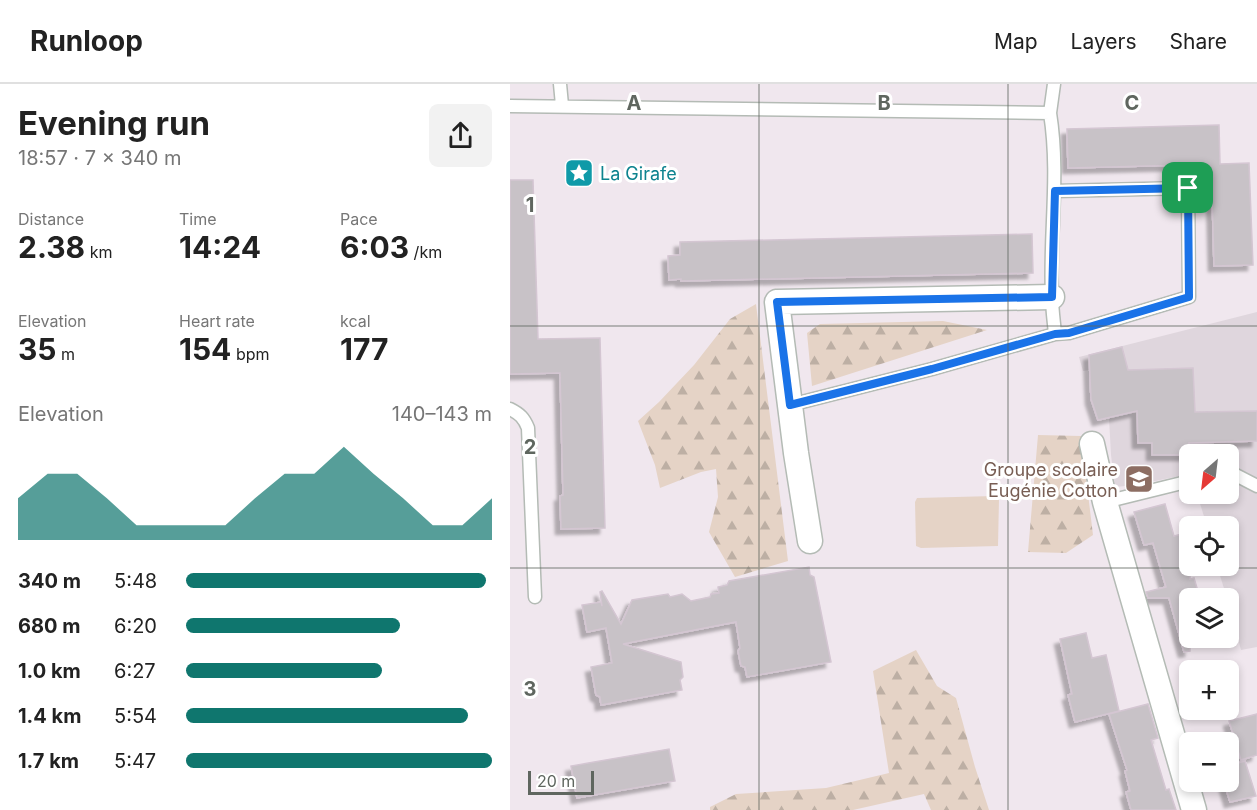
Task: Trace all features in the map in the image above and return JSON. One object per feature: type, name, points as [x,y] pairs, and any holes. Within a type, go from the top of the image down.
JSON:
[{"type":"street","points":[[810,541],[796,453],[777,302],[1052,297]]},
{"type":"street","points":[[1092,444],[1105,502],[1194,810]]},
{"type":"lane","points":[[560,84],[562,105]]},
{"type":"lane","points":[[1054,84],[1050,113],[1055,191],[1052,297],[1055,334]]},
{"type":"lane","points":[[510,106],[1050,113]]},
{"type":"lane","points":[[790,405],[932,369],[1055,334],[1069,333],[1189,297],[1188,188],[1055,191]]},
{"type":"lane","points":[[510,409],[519,413],[528,428],[535,597]]},
{"type":"lane","points":[[1239,477],[1257,486]]},
{"type":"lane","points":[[1105,502],[1179,484]]},
{"type":"shaded area","name":"Groupe scolaire Eugénie Cotton","points":[[1257,312],[1257,647],[1241,650],[1239,588],[1224,588],[1220,576],[1239,576],[1239,516],[1204,516],[1200,504],[1239,504],[1239,444],[1179,444],[1179,476],[1115,487],[1109,418],[1098,420],[1091,399],[1090,370],[1083,371],[1079,357]]},
{"type":"green space","points":[[756,304],[788,561],[735,577],[709,532],[718,497],[716,469],[701,472],[660,488],[655,465],[638,421],[694,365],[730,319]]},
{"type":"green space","points":[[943,321],[987,330],[812,386],[807,333],[820,324]]},
{"type":"green space","points":[[1038,435],[1081,436],[1093,535],[1066,553],[1028,552]]},
{"type":"green space","points":[[994,496],[999,499],[998,546],[921,548],[916,546],[915,502],[917,498]]},
{"type":"green space","points":[[916,650],[937,686],[956,698],[989,810],[931,810],[924,794],[853,810],[710,810],[710,807],[736,794],[826,788],[889,773],[873,671]]},
{"type":"building","points":[[1219,125],[1220,164],[1249,163],[1253,265],[1214,266],[1212,194],[1206,195],[1205,170],[1188,170],[1188,165],[1068,168],[1067,129]]},
{"type":"building","points":[[510,180],[533,180],[538,339],[600,338],[605,528],[561,529],[560,496],[563,495],[560,373],[510,374]]},
{"type":"building","points":[[1032,234],[1033,273],[669,280],[668,256],[680,255],[680,242]]},
{"type":"building","points":[[1122,347],[1128,370],[1193,368],[1195,412],[1257,411],[1257,441],[1179,444],[1179,455],[1152,455],[1152,443],[1138,443],[1137,411],[1098,420],[1091,399],[1089,355]]},
{"type":"building","points":[[1165,504],[1174,536],[1179,535],[1179,576],[1194,578],[1197,588],[1179,588],[1179,634],[1169,598],[1148,598],[1146,592],[1166,587],[1153,543],[1144,545],[1134,512]]},
{"type":"building","points":[[809,567],[810,575],[814,577],[831,662],[747,677],[745,667],[741,666],[738,651],[740,648],[736,622],[623,644],[681,662],[682,690],[601,705],[600,697],[596,695],[591,667],[612,663],[606,628],[587,632],[582,605],[601,602],[602,606],[600,592],[602,591],[621,624],[632,600],[682,594],[691,601],[719,593],[718,587],[727,585],[729,581]]},
{"type":"building","points":[[1086,633],[1092,658],[1106,655],[1119,711],[1075,722],[1068,695],[1072,694],[1060,639]]},
{"type":"building","points":[[1183,648],[1190,648],[1190,651],[1184,652]]},
{"type":"building","points":[[1148,704],[1158,738],[1151,740],[1166,790],[1169,789],[1176,810],[1131,810],[1126,792],[1130,791],[1125,771],[1127,770],[1109,714]]},
{"type":"building","points":[[1257,714],[1257,755],[1241,760],[1239,732],[1232,732],[1229,721]]},
{"type":"building","points":[[669,749],[675,781],[577,798],[571,766]]},
{"type":"building","points":[[1245,761],[1256,796],[1230,802],[1227,792],[1239,792],[1239,763]]},
{"type":"place","name":"La Girafe","points":[[579,173]]},
{"type":"place","name":"Groupe scolaire Eugénie Cotton","points":[[1139,479]]},
{"type":"route","points":[[1188,188],[1189,297],[1069,333],[1055,334],[932,369],[790,405],[777,302],[1052,297],[1055,191],[1188,188]]}]
